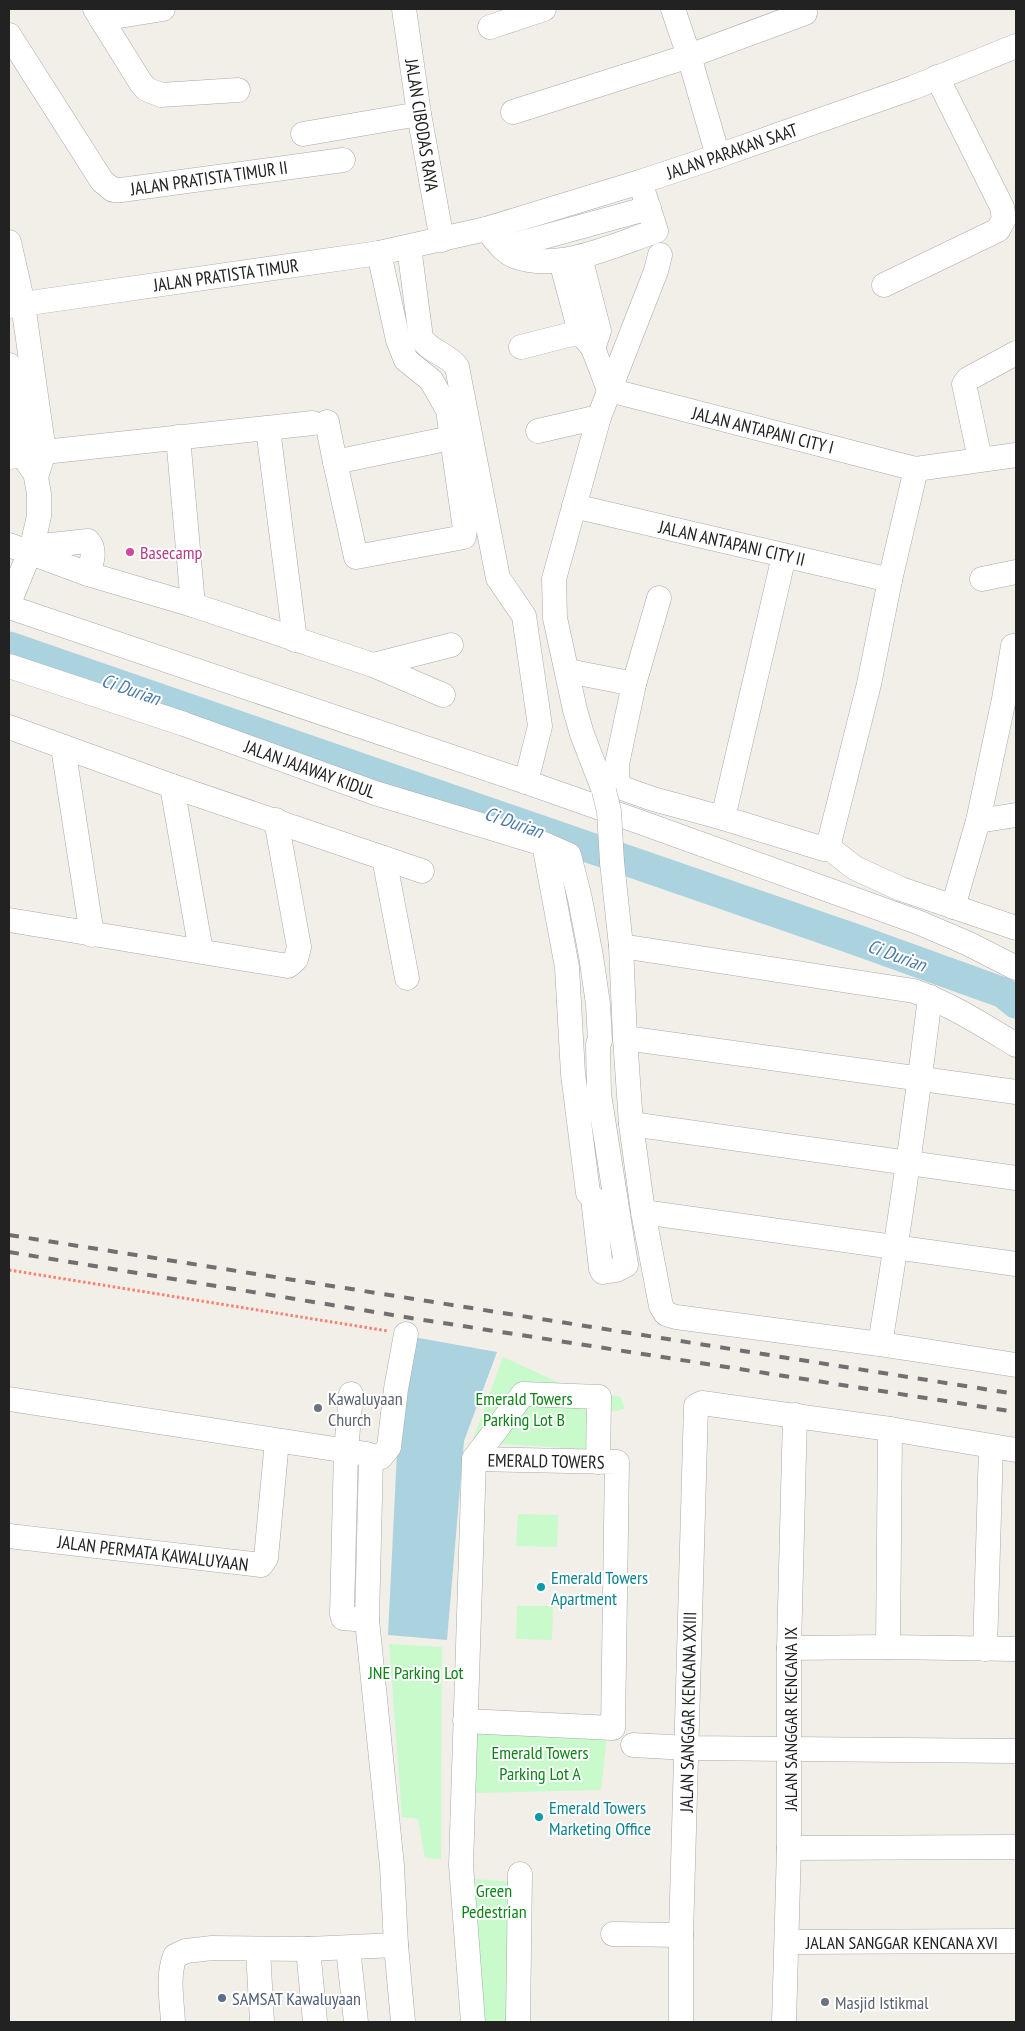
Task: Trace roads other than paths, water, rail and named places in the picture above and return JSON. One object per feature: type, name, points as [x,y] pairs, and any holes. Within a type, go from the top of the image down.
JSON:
[{"type":"street","points":[[163,9],[98,14],[141,83],[153,93],[161,95],[238,90]]},
{"type":"street","name":"JALAN CIBODAS RAYA","points":[[404,9],[419,114],[442,240]]},
{"type":"street","points":[[490,27],[544,9]]},
{"type":"street","points":[[673,9],[689,56],[718,156]]},
{"type":"street","points":[[513,112],[689,56],[805,13]]},
{"type":"street","name":"JALAN PRATISTA TIMUR II","points":[[9,35],[102,181],[113,190],[342,160]]},
{"type":"street","name":"JALAN PARAKAN SAAT","points":[[442,240],[486,229],[718,156],[938,78],[1016,46]]},
{"type":"street","points":[[884,285],[998,230],[1004,219],[1002,207],[938,78]]},
{"type":"street","points":[[303,134],[419,114]]},
{"type":"street","points":[[486,229],[503,248],[513,255],[526,259],[571,259],[656,231],[640,182]]},
{"type":"street","points":[[503,248],[649,208]]},
{"type":"street","name":"JALAN PRATISTA TIMUR","points":[[16,305],[379,253],[442,240]]},
{"type":"street","points":[[409,247],[421,338],[428,347],[451,360],[457,367],[498,578],[524,616],[540,726],[526,782]]},
{"type":"street","points":[[10,251],[16,305],[25,455]]},
{"type":"street","points":[[25,455],[320,423],[335,462],[356,558],[464,536],[465,529],[448,410],[431,380],[406,360],[398,340],[379,253]]},
{"type":"street","points":[[660,255],[656,272],[599,416],[554,580],[555,618],[582,734],[604,792],[609,811],[612,862],[621,946],[631,1124],[643,1212],[661,1306],[666,1314],[684,1318],[880,1344],[1016,1365]]},
{"type":"street","points":[[521,347],[586,340],[599,331],[571,259]]},
{"type":"street","points":[[586,340],[609,390]]},
{"type":"street","points":[[980,459],[964,384],[968,379],[1016,353]]},
{"type":"street","points":[[9,365],[25,455],[36,477],[39,494],[39,516],[23,548],[9,603]]},
{"type":"street","name":"JALAN ANTAPANI CITY I","points":[[609,390],[916,469]]},
{"type":"street","points":[[538,431],[599,416]]},
{"type":"street","points":[[268,429],[295,640]]},
{"type":"street","points":[[178,437],[193,606]]},
{"type":"street","points":[[335,462],[451,438]]},
{"type":"street","points":[[828,847],[869,684],[890,580],[916,469],[1016,454]]},
{"type":"street","name":"JALAN ANTAPANI CITY II","points":[[574,506],[890,580]]},
{"type":"street","points":[[23,548],[88,574],[373,665],[443,695]]},
{"type":"street","points":[[723,818],[784,556]]},
{"type":"street","points":[[982,578],[1016,572]]},
{"type":"street","points":[[659,598],[634,684],[617,764],[618,780],[622,788],[824,849],[828,847]]},
{"type":"street","points":[[9,608],[526,782],[920,923],[969,944],[1016,968]]},
{"type":"street","points":[[373,665],[451,644]]},
{"type":"street","points":[[953,907],[1010,698],[1013,646]]},
{"type":"street","name":"JALAN JAJAWAY KIDUL","points":[[9,666],[184,724],[375,793],[544,844],[569,855],[580,899],[598,1004],[600,1041],[598,1044],[599,1094],[626,1265],[616,1270],[603,1272],[597,1247],[593,1198],[588,1193],[576,1108],[570,1040],[567,967],[544,844]]},
{"type":"street","points":[[568,671],[634,684]]},
{"type":"street","points":[[9,727],[172,786],[422,871]]},
{"type":"street","points":[[63,747],[92,935]]},
{"type":"street","points":[[172,786],[201,951]]},
{"type":"street","points":[[978,821],[1016,815]]},
{"type":"street","points":[[9,920],[288,966],[296,959],[299,947],[276,820]]},
{"type":"street","points":[[828,847],[855,868],[901,889],[1016,928]]},
{"type":"street","points":[[384,858],[407,978]]},
{"type":"street","points":[[621,946],[914,991],[979,1022],[1016,1045]]},
{"type":"street","points":[[880,1344],[896,1248],[930,997]]},
{"type":"street","points":[[625,1038],[1016,1092]]},
{"type":"street","points":[[631,1124],[1016,1178]]},
{"type":"street","points":[[643,1212],[1016,1264]]},
{"type":"street","points":[[9,1400],[381,1457],[389,1447],[396,1389],[406,1334]]},
{"type":"street","points":[[351,1394],[346,1451],[342,1614],[343,1618],[346,1619],[366,1620]]},
{"type":"street","points":[[474,1459],[523,1394],[599,1397],[598,1462]]},
{"type":"street","name":"JALAN SANGGAR KENCANA XXIII","points":[[681,2022],[681,1935],[688,1748],[696,1406],[700,1403],[794,1415]]},
{"type":"street","points":[[794,1415],[1016,1450]]},
{"type":"street","name":"JALAN SANGGAR KENCANA IX","points":[[784,2022],[789,1848],[789,1648],[794,1415]]},
{"type":"street","points":[[888,1647],[890,1430]]},
{"type":"street","name":"JALAN PERMATA KAWALUYAAN","points":[[9,1536],[260,1565],[266,1558],[277,1441]]},
{"type":"street","points":[[985,1649],[991,1446]]},
{"type":"street","points":[[371,1456],[366,1620],[392,1866],[396,1945],[403,2022]]},
{"type":"street","name":"EMERALD TOWERS","points":[[466,1721],[614,1728],[617,1462],[474,1459],[466,1721],[462,1865],[473,2022]]},
{"type":"street","points":[[789,1648],[1016,1649]]},
{"type":"street","points":[[633,1744],[688,1748],[1016,1751]]},
{"type":"street","points":[[789,1848],[1016,1847]]},
{"type":"street","points":[[518,2022],[520,1874]]},
{"type":"street","points":[[613,1934],[681,1935]]},
{"type":"street","name":"JALAN SANGGAR KENCANA XVI","points":[[787,1942],[1016,1941]]},
{"type":"street","points":[[173,2022],[171,1966],[175,1956],[186,1951],[212,1948],[258,1950],[396,1945]]},
{"type":"street","points":[[348,1948],[356,2022]]},
{"type":"street","points":[[308,1949],[315,2022]]},
{"type":"street","points":[[258,1950],[262,2022]]},
{"type":"water","points":[[413,1337],[497,1352],[464,1441],[447,1640],[388,1635],[402,1351]]},
{"type":"waterway","name":"Ci Durian","points":[[9,647],[854,939],[1004,993],[1016,1003]]},
{"type":"railway","points":[[9,1235],[1016,1394]]},
{"type":"railway","points":[[9,1252],[411,1318],[1016,1412]]},
{"type":"place","name":"Basecamp","points":[[130,552]]},
{"type":"place","name":"Kawaluyaan Church","points":[[318,1408]]},
{"type":"place","name":"Emerald Towers Apartment","points":[[541,1587]]},
{"type":"place","name":"Emerald Towers Marketing Office","points":[[539,1817]]},
{"type":"place","name":"SAMSAT Kawaluyaan","points":[[222,1998]]},
{"type":"place","name":"Masjid Istikmal","points":[[825,2002]]},
{"type":"park label","name":"Emerald Towers Parking Lot B","points":[[524,1408]]},
{"type":"park label","name":"JNE Parking Lot","points":[[416,1672]]},
{"type":"park label","name":"Emerald Towers Parking Lot A","points":[[540,1762]]},
{"type":"park label","name":"Green Pedestrian","points":[[494,1900]]}]
